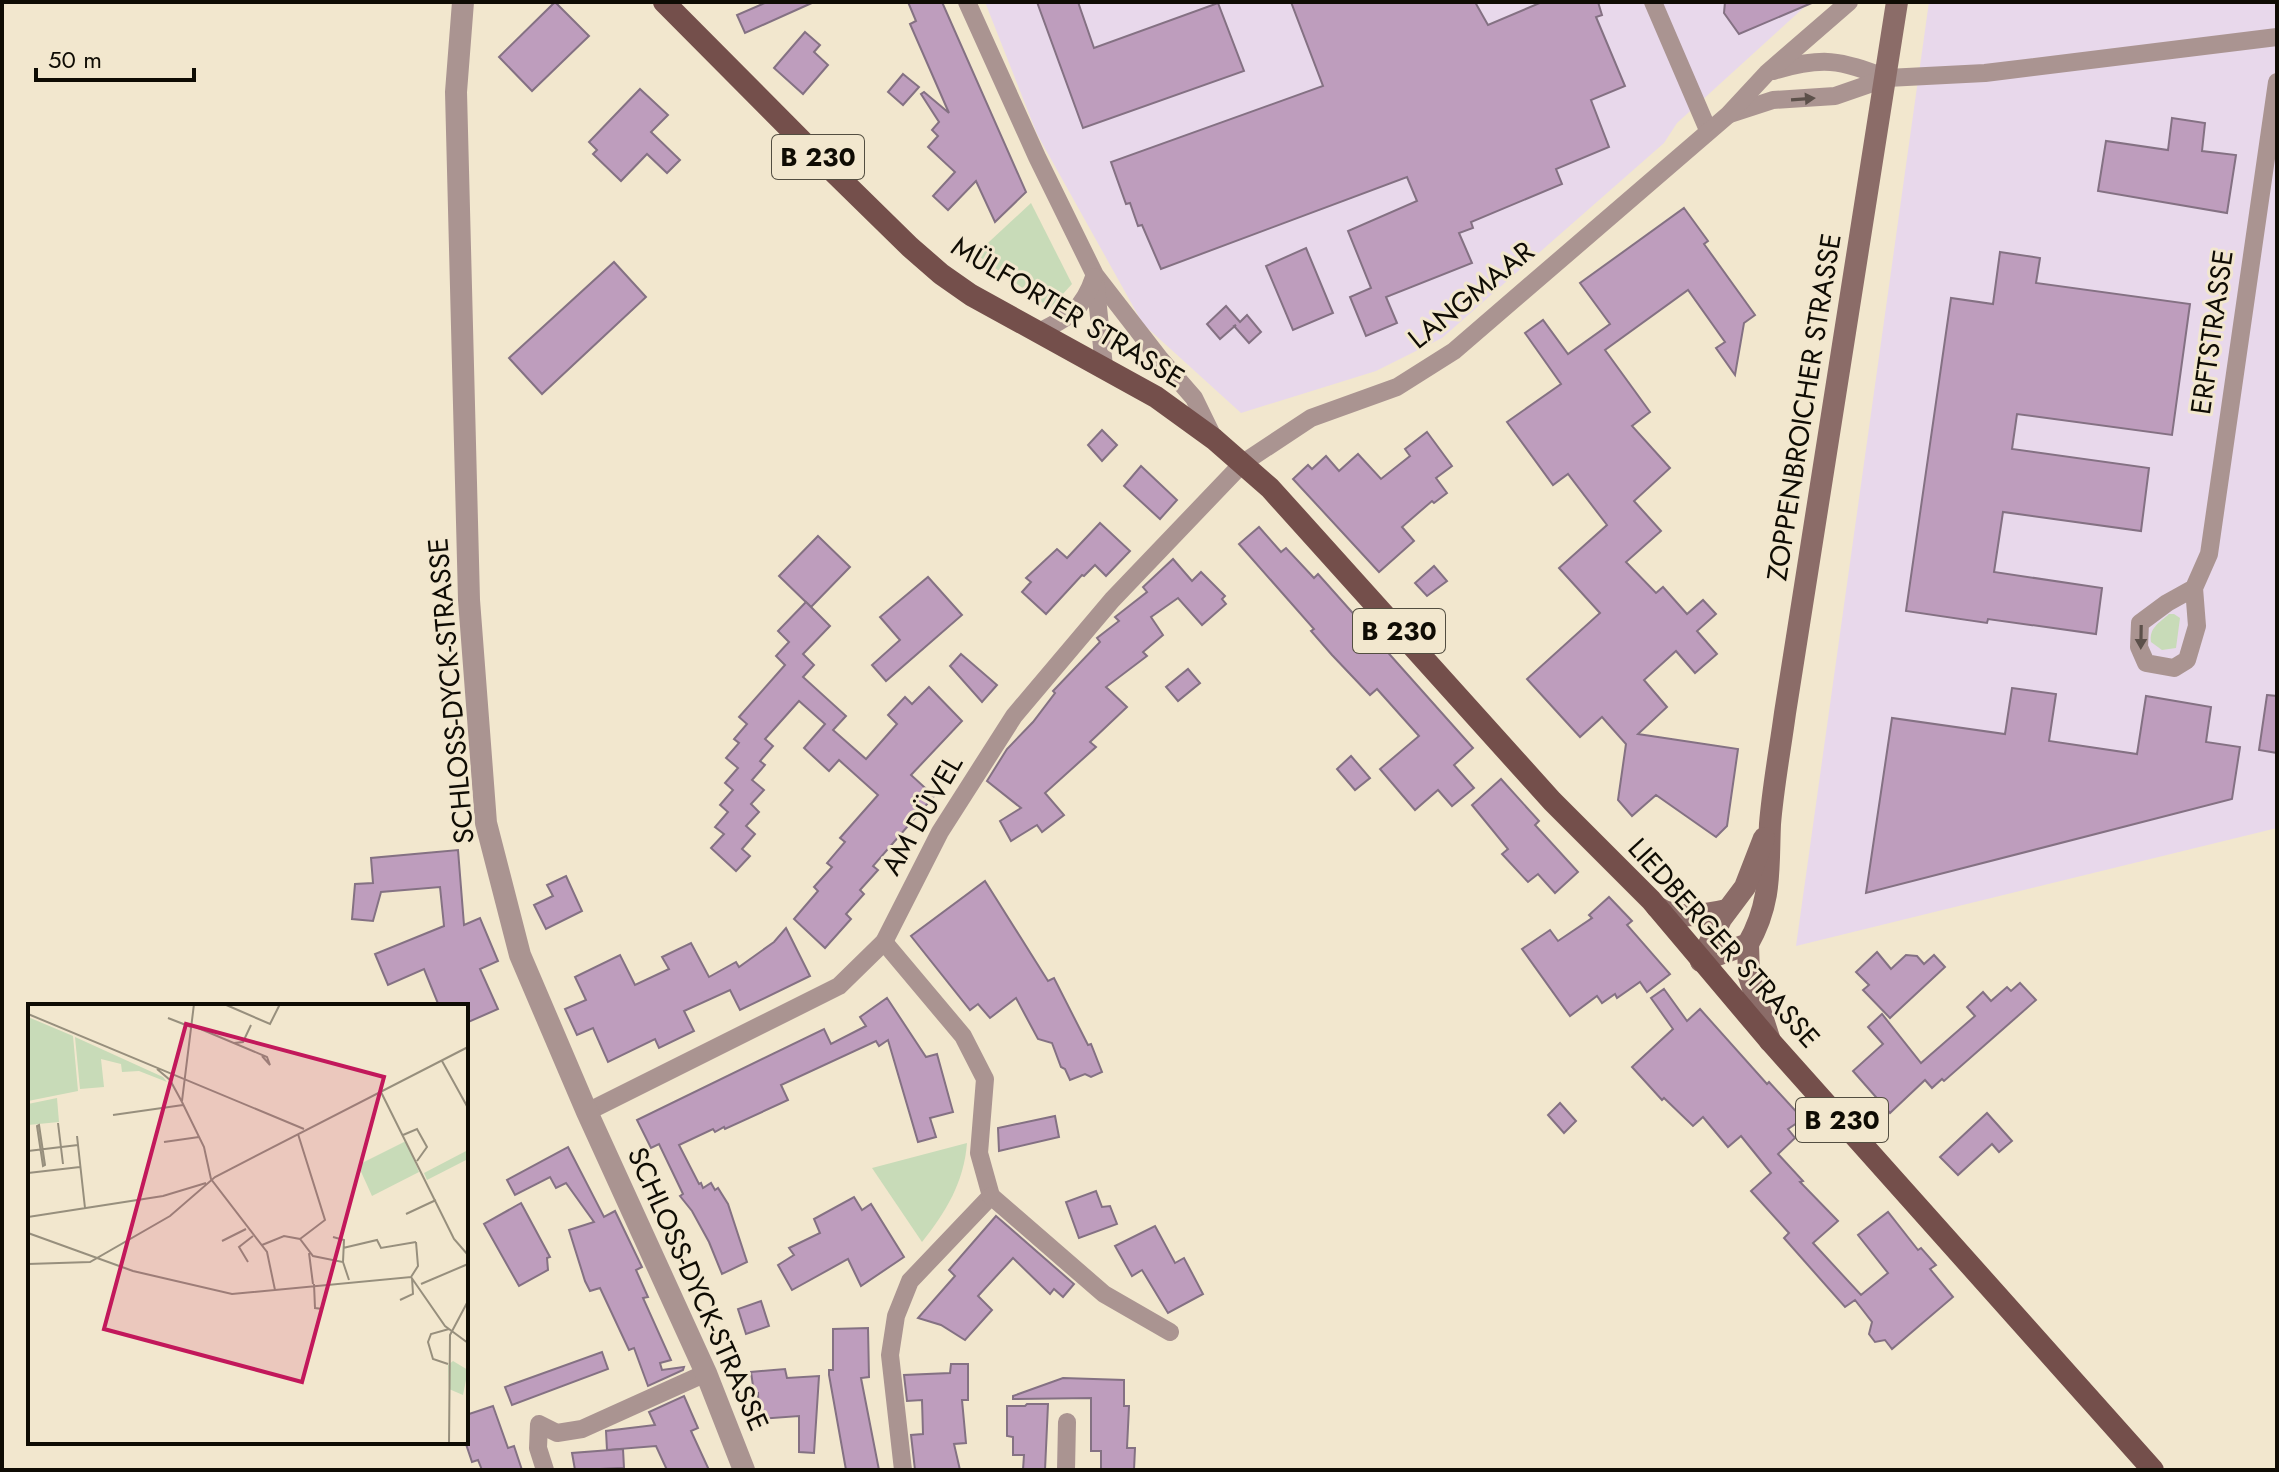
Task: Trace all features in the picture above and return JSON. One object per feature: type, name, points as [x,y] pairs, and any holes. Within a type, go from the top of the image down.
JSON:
[{"type":"main road","name":"MÜLFORTER STRASSE","points":[[664,2],[910,247],[971,295],[1156,397],[1243,463]]},
{"type":"main road","name":"ZOPPENBROICHER STRASSE","points":[[1748,944],[1762,918],[1767,898],[1770,822],[1897,2]]},
{"type":"main road","name":"LIEDBERGER STRASSE","points":[[1243,463],[1279,498],[1552,801],[1657,907],[1770,1041],[2153,1470]]},
{"type":"main road","name":"ZOPPENBROICHER STRASSE","points":[[1701,961],[1727,910],[1745,887],[1770,822]]},
{"type":"main road","points":[[1657,907],[1666,913],[1678,915],[1727,910]]},
{"type":"main road","points":[[1701,961],[1748,944],[1749,976],[1770,1041]]},
{"type":"street","name":"SCHLOSS-DYCK-STRASSE","points":[[463,2],[456,92],[469,600],[486,823],[520,955],[587,1112],[706,1373],[744,1470]]},
{"type":"street","points":[[967,2],[1037,157],[1095,275],[1194,398],[1214,439]]},
{"type":"street","points":[[1653,2],[1708,130]]},
{"type":"street","name":"LANGMAAR","points":[[1243,463],[1311,418],[1397,387],[1454,351],[1728,115],[1767,73],[1849,2]]},
{"type":"street","points":[[1767,73],[1805,62],[1843,62],[1887,78],[1985,73],[2277,37]]},
{"type":"street","name":"LANGMAAR","points":[[1728,115],[1773,100],[1835,96],[1887,78]]},
{"type":"street","name":"ERFTSTRASSE","points":[[2194,588],[2209,554],[2277,82]]},
{"type":"street","points":[[1039,332],[1077,311],[1088,295],[1095,275]]},
{"type":"street","points":[[1095,275],[1104,367]]},
{"type":"street","name":"AM DÜVEL","points":[[587,1112],[839,986],[884,942],[940,832],[1014,716],[1112,600],[1243,463]]},
{"type":"street","points":[[884,942],[963,1036],[985,1079],[979,1153],[991,1196],[1104,1294],[1170,1332]]},
{"type":"street","points":[[903,1470],[890,1355],[896,1316],[910,1281],[991,1196]]},
{"type":"street","points":[[545,1470],[538,1448],[539,1424],[557,1433],[582,1429],[706,1373]]},
{"type":"street","points":[[1066,1470],[1067,1422]]},
{"type":"shaded area","points":[[985,2],[1810,2],[1677,123],[1664,143],[1442,338],[1376,371],[1241,413],[1143,324],[1037,134]]},
{"type":"shaded area","points":[[1929,2],[2277,2],[2277,828],[1796,946]]},
{"type":"green space","points":[[1031,203],[1072,284],[1050,308],[976,254]]},
{"type":"green space","points":[[2169,614],[2180,618],[2176,648],[2162,650],[2151,642],[2152,633]]},
{"type":"green space","points":[[967,1143],[958,1184],[922,1242],[872,1168]]},
{"type":"building","points":[[555,2],[589,36],[532,91],[499,57]]},
{"type":"building","points":[[767,2],[814,2],[745,33],[737,15]]},
{"type":"building","points":[[908,2],[942,2],[1026,192],[995,222],[976,181],[948,210],[933,196],[955,172],[928,147],[938,136],[932,130],[939,122],[921,94],[924,92],[949,113],[910,24],[916,21]]},
{"type":"building","points":[[1037,2],[1078,2],[1094,48],[1218,3],[1244,71],[1083,128]]},
{"type":"building","points":[[1291,2],[1475,2],[1488,25],[1542,2],[1598,2],[1602,15],[1596,17],[1625,86],[1591,100],[1609,147],[1556,169],[1562,184],[1471,222],[1473,228],[1459,233],[1472,263],[1386,297],[1397,323],[1366,336],[1350,297],[1371,288],[1348,231],[1417,201],[1407,177],[1161,269],[1142,225],[1138,226],[1130,203],[1126,204],[1111,162],[1323,86]]},
{"type":"building","points":[[1725,2],[1814,2],[1739,34],[1724,13]]},
{"type":"building","points":[[805,32],[820,45],[814,52],[828,65],[803,94],[774,68]]},
{"type":"building","points":[[903,74],[919,87],[903,105],[888,92]]},
{"type":"building","points":[[640,89],[668,115],[651,132],[680,160],[667,173],[647,154],[621,181],[593,154],[597,150],[589,142]]},
{"type":"building","points":[[2172,118],[2205,123],[2202,151],[2236,155],[2227,213],[2098,191],[2106,141],[2168,150]]},
{"type":"building","points":[[1684,208],[1708,241],[1704,244],[1755,315],[1744,323],[1735,375],[1716,348],[1725,342],[1688,290],[1605,350],[1650,412],[1632,426],[1670,468],[1634,501],[1661,531],[1626,562],[1656,593],[1663,587],[1687,614],[1703,600],[1716,614],[1697,631],[1717,654],[1695,673],[1676,651],[1644,680],[1667,707],[1638,734],[1738,749],[1727,826],[1716,837],[1656,795],[1632,816],[1618,800],[1626,744],[1602,717],[1580,737],[1527,679],[1600,613],[1559,568],[1607,525],[1568,474],[1553,485],[1507,422],[1561,384],[1525,333],[1543,320],[1568,354],[1610,324],[1580,283]]},
{"type":"building","points":[[1306,248],[1333,313],[1293,330],[1266,266]]},
{"type":"building","points":[[2000,252],[2040,258],[2036,283],[2190,304],[2172,435],[2017,414],[2012,449],[2149,468],[2141,531],[2003,512],[1994,572],[2102,588],[2096,634],[1906,611],[1951,298],[1993,304]]},
{"type":"building","points":[[614,262],[646,297],[542,394],[509,358]]},
{"type":"building","points":[[1226,306],[1240,322],[1247,315],[1261,332],[1249,343],[1234,326],[1220,339],[1207,324]]},
{"type":"building","points":[[1102,430],[1117,445],[1102,461],[1088,445]]},
{"type":"building","points":[[1427,432],[1452,466],[1436,478],[1447,493],[1434,503],[1432,501],[1402,527],[1414,541],[1379,572],[1293,479],[1308,465],[1312,469],[1326,456],[1339,471],[1358,454],[1381,479],[1410,456],[1405,449]]},
{"type":"building","points":[[1141,466],[1177,500],[1160,519],[1124,486]]},
{"type":"building","points":[[1100,523],[1130,551],[1106,576],[1095,565],[1046,614],[1022,592],[1031,582],[1026,578],[1057,549],[1067,558]]},
{"type":"building","points":[[1259,527],[1281,552],[1286,548],[1314,578],[1318,574],[1473,748],[1454,765],[1474,788],[1452,806],[1438,790],[1415,810],[1380,769],[1419,736],[1377,689],[1370,695],[1332,655],[1311,631],[1314,629],[1239,544]]},
{"type":"building","points":[[818,536],[850,567],[811,607],[779,576]]},
{"type":"building","points":[[1173,559],[1192,581],[1201,572],[1225,596],[1222,599],[1226,604],[1202,625],[1178,598],[1151,617],[1163,635],[1143,652],[1147,656],[1106,687],[1127,707],[1090,742],[1096,747],[1045,793],[1064,815],[1042,832],[1037,825],[1011,841],[1000,821],[1021,808],[987,781],[1007,749],[1055,693],[1053,691],[1100,642],[1097,638],[1119,621],[1115,617],[1147,592],[1143,587]]},
{"type":"building","points":[[1434,566],[1447,581],[1427,596],[1415,583]]},
{"type":"building","points":[[928,577],[962,615],[886,681],[872,665],[900,640],[880,617]]},
{"type":"building","points":[[806,602],[830,626],[803,654],[814,665],[803,677],[846,716],[833,730],[866,759],[897,724],[888,715],[905,697],[912,704],[929,687],[962,721],[911,775],[934,796],[873,866],[878,870],[860,890],[864,894],[846,914],[851,919],[825,948],[794,919],[818,891],[814,887],[832,867],[827,863],[845,842],[840,838],[878,795],[839,760],[829,771],[804,748],[825,724],[799,701],[765,739],[773,746],[760,761],[765,765],[752,780],[764,790],[751,804],[759,812],[746,826],[755,834],[742,849],[750,856],[736,871],[711,848],[724,834],[715,827],[728,812],[720,805],[733,790],[725,783],[738,768],[726,758],[739,743],[734,739],[747,724],[739,717],[785,665],[776,656],[789,642],[778,631]]},
{"type":"building","points":[[961,654],[997,685],[982,702],[950,666]]},
{"type":"building","points":[[1188,669],[1200,683],[1178,701],[1166,687]]},
{"type":"building","points":[[2012,688],[2056,694],[2049,741],[2137,754],[2146,696],[2211,707],[2206,742],[2240,747],[2232,799],[1866,893],[1892,718],[2005,734]]},
{"type":"building","points":[[2267,695],[2277,696],[2277,753],[2259,750]]},
{"type":"building","points":[[1351,756],[1370,778],[1355,790],[1337,769]]},
{"type":"building","points":[[1501,779],[1539,821],[1535,825],[1578,872],[1555,893],[1538,874],[1528,882],[1502,854],[1508,849],[1472,805]]},
{"type":"building","points":[[458,850],[464,925],[480,918],[498,961],[480,969],[498,1009],[468,1022],[468,1004],[438,1004],[424,969],[388,985],[375,954],[444,926],[440,887],[381,892],[373,921],[352,919],[355,884],[373,883],[371,858]]},
{"type":"building","points":[[566,876],[582,911],[546,929],[534,905],[553,896],[547,885]]},
{"type":"building","points":[[985,881],[1048,981],[1054,978],[1088,1045],[1091,1044],[1102,1072],[1070,1080],[1061,1067],[1052,1043],[1038,1039],[1016,998],[990,1018],[978,1004],[970,1010],[911,936]]},
{"type":"building","points":[[1609,897],[1632,921],[1627,925],[1670,974],[1647,992],[1640,982],[1617,998],[1615,994],[1602,1003],[1597,996],[1570,1016],[1522,949],[1550,930],[1558,941],[1592,918],[1589,915]]},
{"type":"building","points":[[786,928],[810,976],[740,1010],[730,990],[684,1011],[694,1031],[659,1048],[655,1039],[608,1062],[593,1028],[577,1035],[565,1009],[586,1000],[575,977],[620,955],[635,985],[669,969],[662,957],[691,943],[709,977],[736,962],[739,967],[774,942]]},
{"type":"building","points":[[1877,952],[1891,969],[1906,955],[1917,956],[1924,964],[1934,955],[1945,967],[1890,1018],[1863,990],[1869,985],[1856,972]]},
{"type":"building","points":[[2020,983],[2036,1000],[1944,1081],[1942,1079],[1932,1088],[1925,1080],[1890,1113],[1853,1071],[1883,1044],[1868,1027],[1882,1014],[1921,1063],[1975,1016],[1967,1007],[1983,992],[1991,1001],[2007,987],[2011,991]]},
{"type":"building","points":[[1664,989],[1687,1021],[1700,1009],[1803,1119],[1788,1129],[1795,1138],[1778,1154],[1838,1221],[1813,1243],[1861,1295],[1888,1273],[1858,1235],[1888,1212],[1918,1250],[1921,1248],[1936,1265],[1930,1269],[1953,1297],[1892,1349],[1885,1340],[1875,1342],[1869,1334],[1872,1322],[1855,1300],[1845,1307],[1784,1238],[1789,1233],[1751,1191],[1771,1173],[1741,1136],[1728,1147],[1703,1117],[1693,1126],[1664,1098],[1662,1100],[1632,1067],[1673,1029],[1651,998]]},
{"type":"building","points":[[887,998],[926,1057],[937,1054],[953,1112],[930,1118],[936,1137],[918,1142],[888,1040],[879,1046],[876,1041],[781,1085],[788,1100],[725,1129],[715,1132],[713,1129],[679,1145],[699,1184],[703,1188],[711,1183],[728,1204],[747,1262],[722,1274],[709,1242],[680,1196],[683,1194],[659,1144],[651,1148],[637,1120],[824,1029],[831,1044],[866,1026],[860,1017]]},
{"type":"building","points":[[1560,1103],[1576,1121],[1564,1133],[1548,1115]]},
{"type":"building","points":[[1987,1113],[2012,1141],[1999,1152],[1992,1144],[1958,1175],[1940,1157]]},
{"type":"building","points":[[1055,1116],[1059,1137],[999,1151],[998,1128]]},
{"type":"building","points":[[568,1147],[604,1217],[615,1211],[642,1267],[636,1270],[648,1297],[643,1298],[671,1360],[660,1363],[662,1370],[684,1367],[648,1386],[634,1348],[629,1350],[600,1288],[590,1291],[585,1281],[569,1230],[594,1222],[566,1183],[556,1188],[550,1177],[515,1195],[507,1180]]},
{"type":"building","points":[[1096,1191],[1102,1207],[1110,1206],[1117,1224],[1079,1238],[1066,1202]]},
{"type":"building","points":[[854,1197],[862,1210],[871,1204],[904,1257],[861,1286],[848,1259],[792,1290],[778,1265],[794,1255],[789,1248],[820,1233],[814,1219]]},
{"type":"building","points":[[521,1203],[550,1257],[547,1258],[548,1270],[519,1286],[484,1224]]},
{"type":"building","points":[[996,1216],[1074,1284],[1063,1297],[1054,1289],[1050,1294],[1013,1258],[978,1296],[992,1310],[965,1340],[941,1325],[918,1318],[955,1276],[949,1270]]},
{"type":"building","points":[[1155,1226],[1175,1263],[1184,1258],[1203,1294],[1168,1313],[1142,1270],[1132,1276],[1115,1246]]},
{"type":"building","points":[[761,1301],[769,1326],[746,1334],[738,1309]]},
{"type":"building","points":[[868,1328],[869,1377],[861,1378],[879,1470],[846,1470],[829,1375],[829,1370],[833,1370],[833,1329]]},
{"type":"building","points":[[602,1352],[608,1369],[512,1405],[505,1387]]},
{"type":"building","points":[[951,1364],[968,1364],[968,1400],[962,1400],[966,1443],[954,1444],[960,1470],[915,1470],[911,1435],[923,1434],[922,1400],[907,1401],[904,1375],[950,1373]]},
{"type":"building","points":[[785,1369],[787,1378],[819,1376],[814,1453],[799,1452],[799,1416],[759,1419],[758,1393],[754,1393],[751,1372]]},
{"type":"building","points":[[1063,1378],[1124,1380],[1124,1406],[1129,1406],[1127,1448],[1135,1448],[1134,1470],[1101,1470],[1101,1451],[1091,1451],[1091,1398],[1013,1399],[1013,1396]]},
{"type":"building","points":[[684,1396],[698,1428],[691,1431],[709,1470],[667,1470],[656,1446],[607,1450],[606,1431],[655,1425],[649,1412]]},
{"type":"building","points":[[1048,1404],[1045,1470],[1023,1470],[1024,1455],[1013,1455],[1013,1437],[1007,1436],[1007,1406]]},
{"type":"building","points":[[493,1406],[508,1448],[514,1446],[522,1470],[482,1470],[478,1460],[472,1462],[466,1444],[468,1414]]},
{"type":"building","points":[[623,1449],[624,1468],[575,1470],[572,1453]]}]
